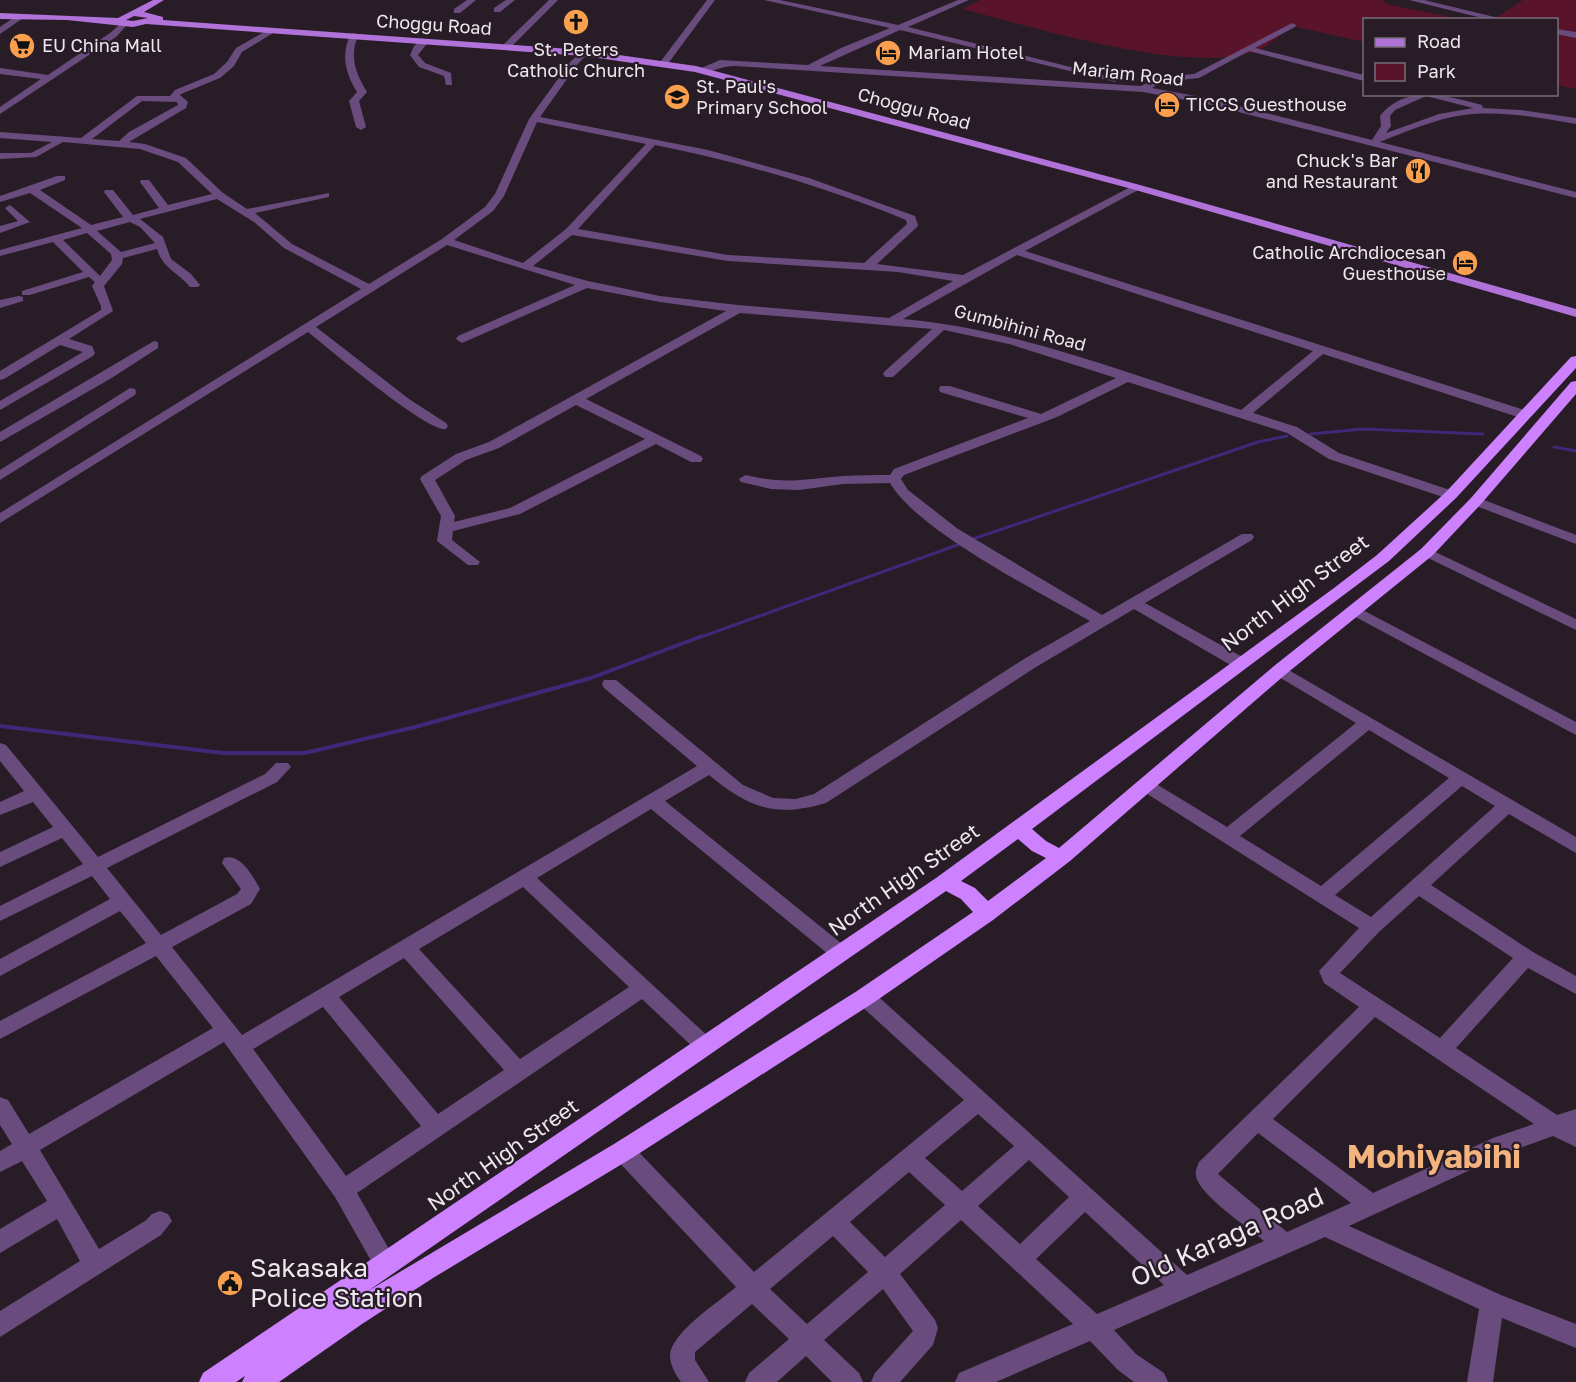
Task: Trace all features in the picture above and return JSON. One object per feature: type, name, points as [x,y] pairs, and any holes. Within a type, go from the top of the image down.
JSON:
[{"type":"highway","name":"North High Street","points":[[213,1382],[943,884],[1108,764],[1240,663],[1340,592],[1383,558],[1451,495],[1576,360]]},
{"type":"highway","points":[[256,1382],[353,1315],[424,1270],[623,1151],[865,997],[986,914],[1064,856],[1280,670],[1427,552],[1476,501],[1576,385]]},
{"type":"highway","points":[[1020,828],[1038,847],[1051,854],[1064,856]]},
{"type":"highway","points":[[943,884],[956,886],[969,893],[978,901],[986,914]]},
{"type":"main road","points":[[125,18],[162,0]]},
{"type":"main road","points":[[147,19],[162,0]]},
{"type":"main road","points":[[0,16],[147,19]]},
{"type":"main road","points":[[125,18],[147,19]]},
{"type":"main road","name":"Choggu Road","points":[[147,19],[584,52],[664,63],[702,71],[1136,188],[1576,313]]},
{"type":"street","points":[[457,11],[472,0]]},
{"type":"street","points":[[497,10],[511,0]]},
{"type":"street","points":[[507,46],[554,0]]},
{"type":"street","points":[[664,63],[711,0]]},
{"type":"street","points":[[768,0],[976,44],[1144,88],[1159,80],[1196,76],[1292,26]]},
{"type":"street","points":[[810,68],[844,50],[965,0]]},
{"type":"street","points":[[1413,0],[1494,18]]},
{"type":"street","points":[[0,31],[22,16]]},
{"type":"street","points":[[113,35],[122,26],[125,18]]},
{"type":"street","points":[[0,111],[113,35],[147,19]]},
{"type":"street","points":[[177,99],[175,96],[178,93],[217,76],[231,64],[239,50],[274,30]]},
{"type":"street","points":[[1558,31],[1576,35]]},
{"type":"street","points":[[354,36],[348,53],[356,81],[362,92],[354,101],[361,127]]},
{"type":"street","points":[[425,40],[414,55],[422,65],[448,75],[449,83]]},
{"type":"street","points":[[1250,49],[1363,77]]},
{"type":"street","points":[[0,519],[446,241],[489,209],[500,194],[534,119],[573,63],[584,52]]},
{"type":"street","name":"Mariam Road","points":[[702,71],[720,63],[735,63],[1144,88],[1375,141],[1576,195]]},
{"type":"street","points":[[0,70],[50,78]]},
{"type":"street","points":[[1375,141],[1386,126],[1385,116],[1392,108],[1419,96]]},
{"type":"street","points":[[1437,96],[1492,111],[1576,121]]},
{"type":"street","points":[[84,140],[140,98],[177,99],[183,102],[183,106],[132,134],[124,140],[125,144]]},
{"type":"street","points":[[1375,141],[1442,117],[1462,112],[1492,111]]},
{"type":"street","points":[[534,119],[705,152],[805,180],[910,218],[913,225],[867,267]]},
{"type":"street","points":[[0,135],[142,146],[182,160],[219,195],[246,212],[288,246],[369,289]]},
{"type":"street","points":[[0,156],[31,157],[44,152],[62,139]]},
{"type":"street","points":[[525,267],[570,231],[654,141]]},
{"type":"street","points":[[0,199],[61,178]]},
{"type":"street","points":[[145,182],[165,209]]},
{"type":"street","points":[[892,321],[964,279],[1136,188]]},
{"type":"street","points":[[33,189],[88,228],[117,256]]},
{"type":"street","points":[[109,192],[130,218],[144,225],[159,239],[166,261],[187,276],[194,285]]},
{"type":"street","points":[[2,249],[55,238],[219,195]]},
{"type":"street","points":[[246,212],[324,195]]},
{"type":"street","points":[[5,209],[43,198]]},
{"type":"street","points":[[0,230],[25,222],[5,209]]},
{"type":"street","points":[[570,231],[728,258],[867,267],[964,279]]},
{"type":"street","points":[[55,238],[100,282]]},
{"type":"street","name":"Gumbihini Road","points":[[446,241],[586,284],[660,299],[738,309],[942,326],[1012,341],[1292,430],[1334,456],[1451,495]]},
{"type":"street","points":[[117,256],[161,245]]},
{"type":"street","points":[[1018,252],[1526,415]]},
{"type":"street","points":[[0,376],[107,311],[98,285],[116,264],[117,256]]},
{"type":"street","points":[[0,304],[90,273]]},
{"type":"street","points":[[462,339],[586,284]]},
{"type":"street","points":[[473,562],[444,541],[447,516],[427,479],[461,457],[494,445],[738,309]]},
{"type":"street","points":[[307,326],[404,402],[441,426]]},
{"type":"street","points":[[889,374],[942,326]]},
{"type":"street","points":[[0,406],[89,353],[88,349],[61,341]]},
{"type":"street","points":[[0,438],[154,345]]},
{"type":"street","points":[[1244,414],[1322,349]]},
{"type":"street","points":[[1101,621],[960,537],[907,497],[894,484],[894,479],[899,472],[1041,418],[1128,377]]},
{"type":"street","points":[[945,389],[1041,418]]},
{"type":"street","points":[[0,476],[130,392]]},
{"type":"street","points":[[575,399],[696,459]]},
{"type":"street","points":[[445,529],[515,511],[591,474],[655,439]]},
{"type":"street","points":[[746,479],[771,485],[799,486],[843,480],[894,479]]},
{"type":"street","points":[[1476,501],[1576,540]]},
{"type":"street","points":[[610,684],[737,789],[771,804],[796,805],[820,799],[1030,663],[1247,537]]},
{"type":"street","points":[[1427,552],[1576,625]]},
{"type":"street","points":[[1132,602],[1240,663]]},
{"type":"street","points":[[1355,611],[1576,729]]},
{"type":"street","points":[[1280,670],[1576,846]]},
{"type":"street","points":[[1227,837],[1368,722]]},
{"type":"street","points":[[0,749],[93,866],[159,944],[233,1039],[342,1190],[386,1265]]},
{"type":"street","points":[[0,1162],[233,1039],[326,996],[710,766]]},
{"type":"street","points":[[0,914],[271,778],[282,767]]},
{"type":"street","points":[[1321,896],[1461,778]]},
{"type":"street","points":[[1147,786],[1372,927]]},
{"type":"street","points":[[0,809],[36,793]]},
{"type":"street","points":[[653,801],[840,953]]},
{"type":"street","points":[[1508,806],[1372,927],[1329,970],[1331,977],[1373,1006],[1530,1107],[1566,1122],[1576,1138]]},
{"type":"street","points":[[0,860],[64,829]]},
{"type":"street","points":[[0,1031],[249,894],[251,889],[231,863]]},
{"type":"street","points":[[524,877],[704,1045]]},
{"type":"street","points":[[1418,886],[1526,957],[1576,986]]},
{"type":"street","points":[[0,968],[123,901]]},
{"type":"street","points":[[406,948],[518,1071]]},
{"type":"street","points":[[1442,1050],[1526,957]]},
{"type":"street","points":[[342,1190],[643,988]]},
{"type":"street","points":[[326,996],[435,1127]]},
{"type":"street","points":[[865,997],[1185,1288]]},
{"type":"street","points":[[1285,1244],[1213,1185],[1206,1177],[1207,1169],[1373,1006]]},
{"type":"street","points":[[696,1382],[681,1360],[681,1352],[686,1344],[978,1101]]},
{"type":"street","points":[[0,1106],[61,1204],[95,1265]]},
{"type":"street","points":[[1257,1120],[1371,1205]]},
{"type":"street","name":"Old Karaga Road","points":[[968,1382],[1285,1244],[1501,1145],[1566,1122]]},
{"type":"street","points":[[758,1382],[1029,1147]]},
{"type":"street","points":[[623,1151],[754,1289],[850,1382]]},
{"type":"street","points":[[910,1158],[1094,1327],[1128,1362],[1155,1382]]},
{"type":"street","points":[[1020,1259],[1086,1196]]},
{"type":"street","points":[[0,1242],[61,1204]]},
{"type":"street","points":[[2,1319],[95,1265],[160,1221]]},
{"type":"street","points":[[834,1221],[884,1272],[926,1328],[924,1337],[884,1382]]},
{"type":"street","points":[[1325,1226],[1492,1303],[1576,1336]]},
{"type":"street","points":[[1480,1382],[1492,1303]]},
{"type":"green space","points":[[980,0],[1383,0],[1386,4],[1455,18],[1363,18],[1363,42],[1292,26],[1259,50],[1229,57],[1194,58],[1154,54],[1112,46],[962,9]]},
{"type":"green space","points":[[1523,0],[1576,0],[1576,89],[1558,85],[1558,18],[1496,18]]},
{"type":"waterway","points":[[1310,434],[1363,429],[1483,434]]},
{"type":"waterway","points":[[970,540],[1258,442],[1287,436]]},
{"type":"waterway","points":[[1554,447],[1576,451]]},
{"type":"waterway","points":[[698,638],[963,543]]},
{"type":"waterway","points":[[0,726],[223,753],[305,753],[415,727],[591,678],[702,636]]},
{"type":"place","name":"St. Peters Catholic Church","points":[[576,22]]},
{"type":"place","name":"EU China Mall","points":[[22,46]]},
{"type":"place","name":"Mariam Hotel","points":[[888,53]]},
{"type":"place","name":"St. Paul's Primary School","points":[[677,97]]},
{"type":"place","name":"TICCS Guesthouse","points":[[1167,105]]},
{"type":"place","name":"Chuck's Bar and Restaurant","points":[[1418,171]]},
{"type":"place","name":"Catholic Archdiocesan Guesthouse","points":[[1465,263]]},
{"type":"place","name":"Sakasaka Police Station","points":[[230,1283]]},
{"type":"district","name":"Mohiyabihi","points":[[1434,1156]]}]
